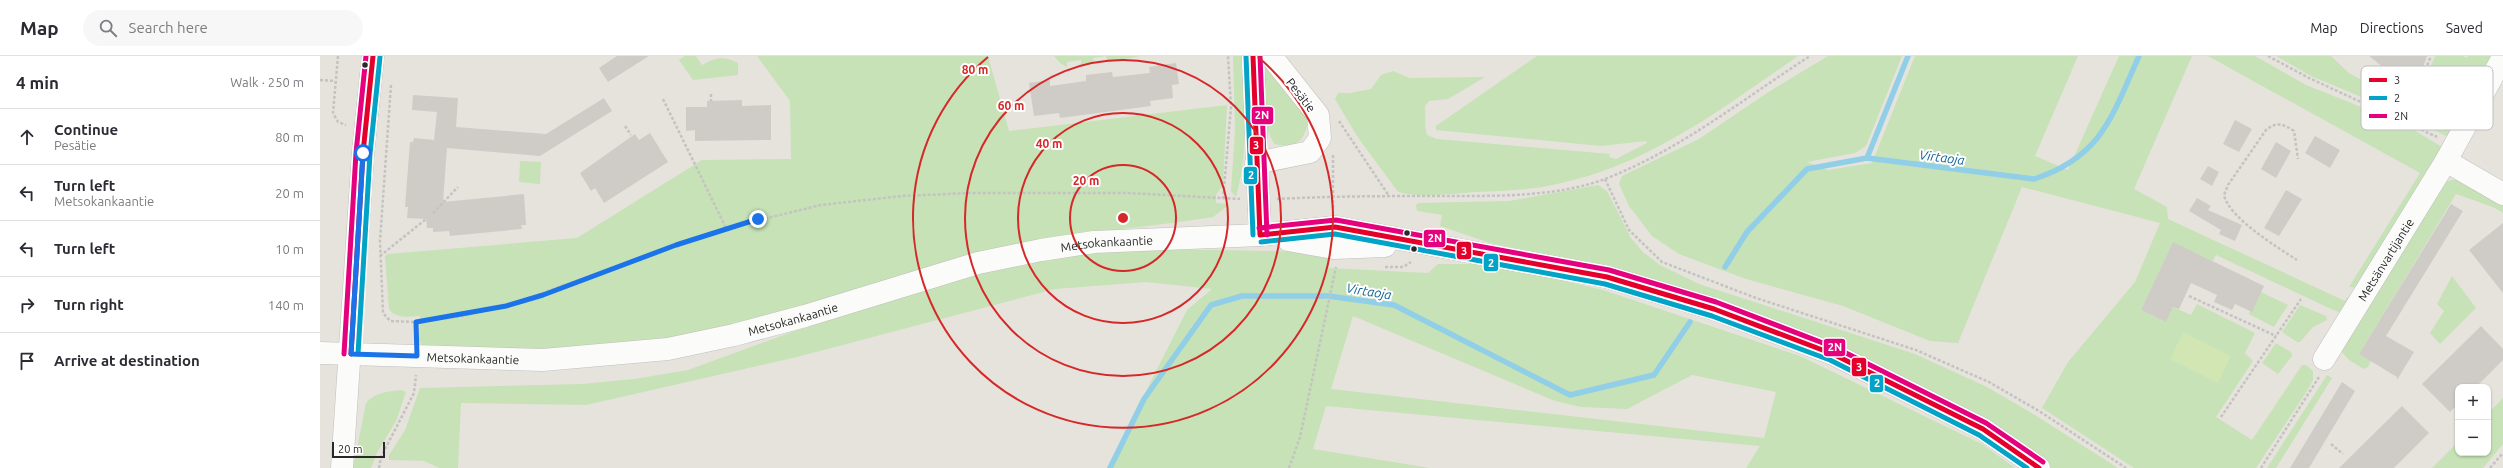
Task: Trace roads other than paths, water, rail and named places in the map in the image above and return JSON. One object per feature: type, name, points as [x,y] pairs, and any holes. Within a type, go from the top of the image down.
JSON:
[{"type":"street","points":[[342,468],[351,354],[363,153],[373,56]]},
{"type":"street","points":[[1253,56],[1260,235]]},
{"type":"street","name":"Pesätie","points":[[1256,163],[1310,152],[1320,138],[1318,116],[1271,56]]},
{"type":"street","name":"Metsänvartijantie","points":[[2493,75],[2503,57]]},
{"type":"street","name":"Metsänvartijantie","points":[[2324,359],[2450,154],[2463,130]]},
{"type":"street","points":[[2450,154],[2503,194]]},
{"type":"street","name":"Metsokankaantie","points":[[320,353],[543,360],[668,349],[741,333],[978,263],[1041,250],[1094,242],[1147,238],[1260,235],[1334,248],[1424,244],[1515,258],[1607,277],[1714,309],[1833,354],[1983,429],[2039,468]]},
{"type":"waterway","points":[[1867,158],[1908,56]]},
{"type":"waterway","name":"Virtaoja","points":[[1725,267],[1747,232],[1807,169],[1867,158],[2034,179],[2057,170],[2075,159],[2090,146],[2102,132],[2121,97],[2139,56]]},
{"type":"waterway","name":"Virtaoja","points":[[1110,468],[1144,399],[1211,305],[1242,296],[1328,296],[1394,305],[1570,395],[1654,375],[1690,322]]}]
